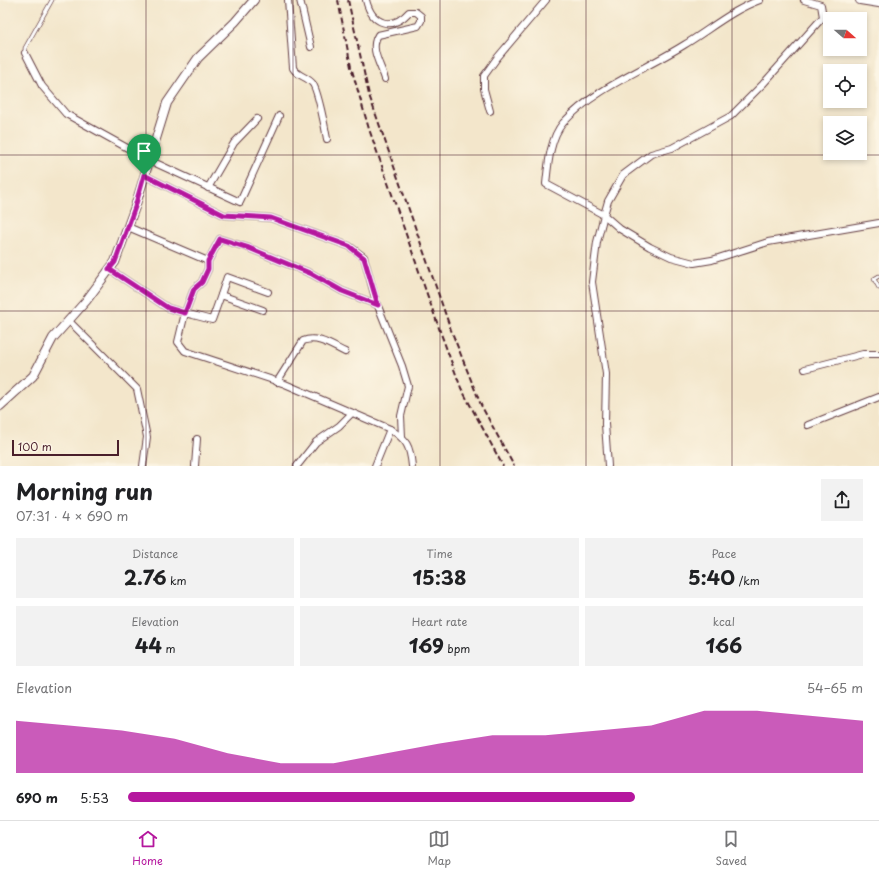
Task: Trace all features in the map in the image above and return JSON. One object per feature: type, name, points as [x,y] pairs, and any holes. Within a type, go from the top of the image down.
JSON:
[{"type":"street","points":[[0,406],[33,376],[53,338],[86,300],[115,262],[128,227],[167,103],[198,58],[235,22],[254,0]]},
{"type":"street","points":[[288,0],[293,68],[298,75],[309,80],[315,89],[327,139]]},
{"type":"street","points":[[300,0],[311,47]]},
{"type":"street","points":[[366,0],[368,10],[374,18],[387,24],[403,18],[409,12],[416,12],[421,16],[421,21],[418,26],[390,31],[378,35],[375,39],[373,45],[385,79]]},
{"type":"street","points":[[490,111],[484,89],[484,76],[497,58],[546,0]]},
{"type":"street","points":[[760,0],[744,6],[683,46],[590,100],[562,124],[550,151],[546,184],[604,215],[620,229],[650,247],[671,257],[694,263],[712,260],[768,242],[879,223]]},
{"type":"street","points":[[608,466],[605,389],[606,374],[592,282],[597,242],[608,201],[623,175],[651,154],[672,148],[731,116],[763,84],[823,16],[821,5],[804,0]]},
{"type":"street","points":[[860,0],[879,3]]},
{"type":"street","points":[[25,53],[42,86],[66,114],[149,160],[240,202],[279,116]]},
{"type":"street","points":[[208,188],[234,143],[257,119]]},
{"type":"street","points":[[144,175],[224,215],[271,218],[349,246],[364,258],[378,305],[402,366],[408,386],[401,416],[402,437]]},
{"type":"street","points":[[128,227],[208,261]]},
{"type":"street","points":[[378,305],[342,291],[312,274],[249,248],[220,239],[208,261],[208,269],[202,282],[194,289],[185,313],[178,342],[185,350],[277,382],[390,429],[402,437],[410,449],[412,466]]},
{"type":"street","points":[[109,269],[168,308],[212,320],[227,277],[268,292]]},
{"type":"street","points":[[221,295],[263,310]]},
{"type":"street","points":[[68,320],[137,389],[147,438],[143,466]]},
{"type":"street","points":[[277,382],[303,341],[318,339],[345,352]]},
{"type":"street","points":[[805,369],[862,354],[879,354]]},
{"type":"street","points":[[808,425],[879,397]]},
{"type":"street","points":[[297,466],[316,442],[338,426],[352,413]]},
{"type":"street","points":[[375,466],[390,429]]},
{"type":"street","points":[[196,466],[198,439]]},
{"type":"lane","points":[[25,53],[25,48],[52,0]]},
{"type":"lane","points":[[879,276],[874,279],[879,288]]},
{"type":"railway","points":[[338,0],[351,67],[369,129],[440,331],[461,388],[503,466]]},
{"type":"railway","points":[[348,0],[369,95],[451,330],[481,405],[514,466]]},
{"type":"route","points":[[144,175],[224,215],[271,218],[349,246],[364,258],[378,305],[342,291],[312,274],[249,248],[220,239],[208,261],[208,269],[202,282],[194,289],[185,313],[168,308],[121,279],[109,269],[115,262],[135,207],[144,175]]}]
